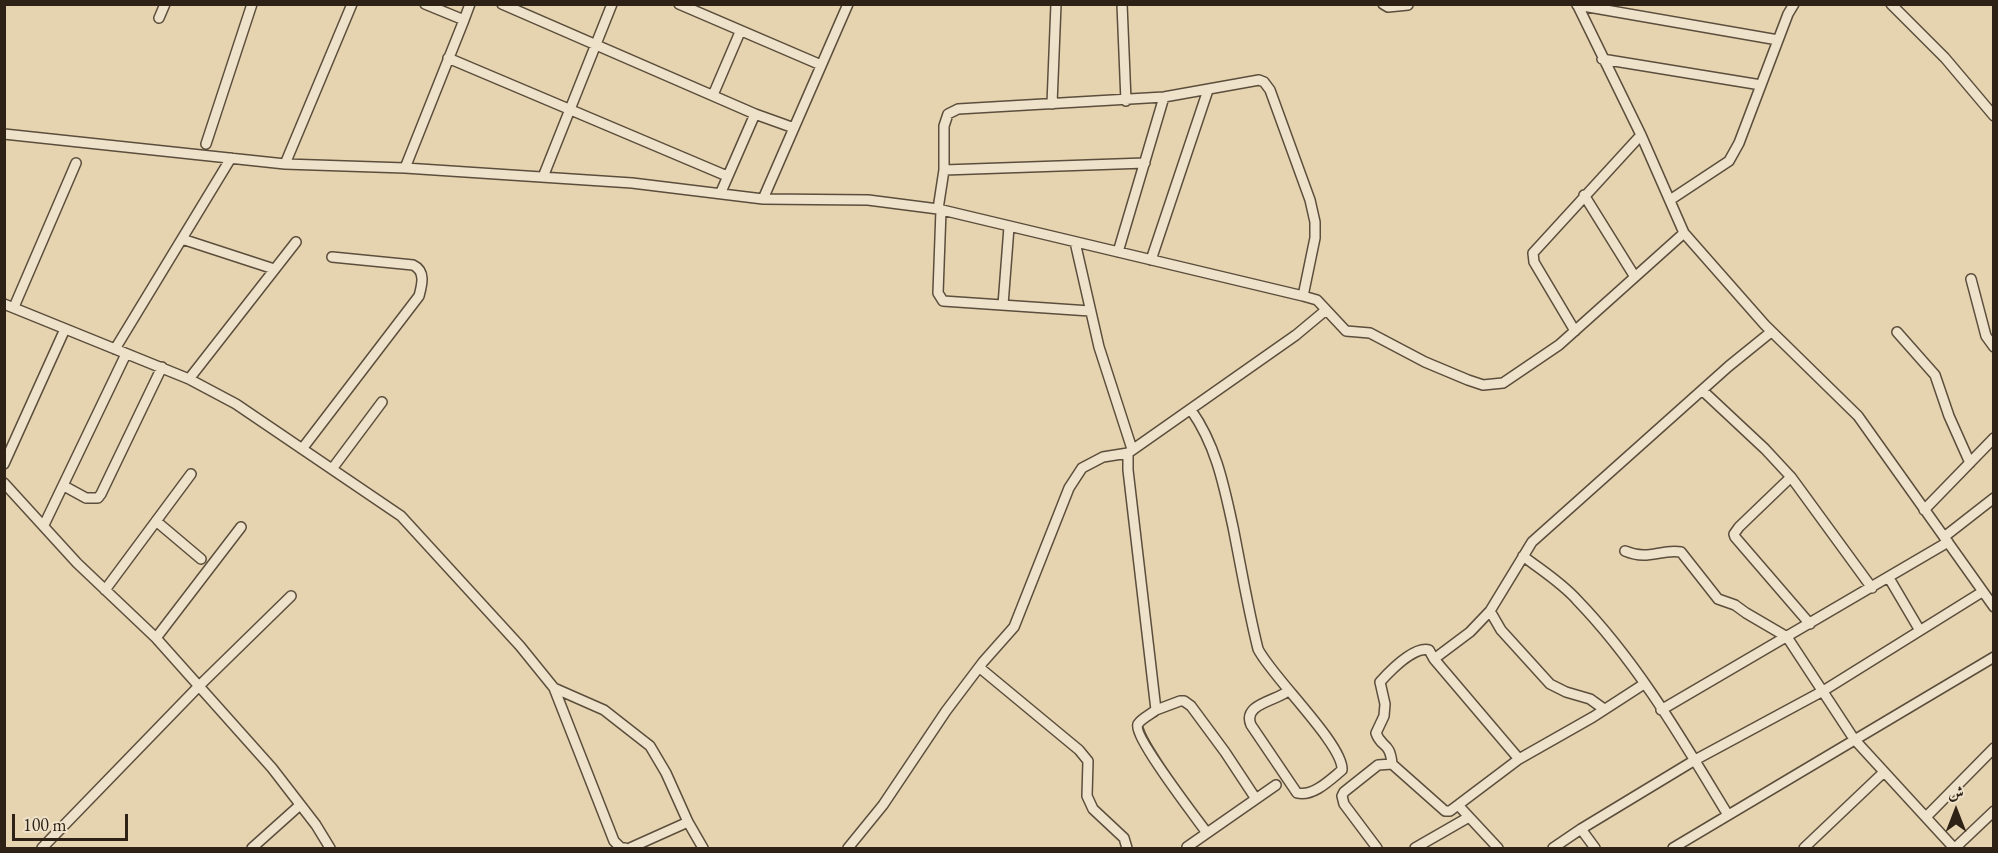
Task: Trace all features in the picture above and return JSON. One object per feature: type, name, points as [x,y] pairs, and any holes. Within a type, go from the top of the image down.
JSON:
[{"type":"street","points":[[159,18],[165,4]]},
{"type":"street","points":[[206,144],[252,4]]},
{"type":"street","points":[[285,164],[352,4]]},
{"type":"street","points":[[425,4],[464,20]]},
{"type":"street","points":[[405,168],[470,4]]},
{"type":"street","points":[[502,4],[794,129]]},
{"type":"street","points":[[543,177],[612,4]]},
{"type":"street","points":[[680,4],[740,32],[821,65]]},
{"type":"street","points":[[764,199],[848,4]]},
{"type":"street","points":[[1052,104],[1056,4]]},
{"type":"street","points":[[1122,4],[1126,101]]},
{"type":"street","points":[[1383,4],[1388,7],[1408,5]]},
{"type":"street","points":[[1670,200],[1729,161],[1739,143],[1788,14],[1794,4]]},
{"type":"street","points":[[1891,4],[1938,50],[1994,116]]},
{"type":"street","points":[[1577,5],[1778,40]]},
{"type":"street","points":[[1577,5],[1641,135],[1684,233],[1771,332],[1858,416],[1994,607]]},
{"type":"street","points":[[713,95],[740,32]]},
{"type":"street","points":[[448,58],[728,176]]},
{"type":"street","points":[[1602,59],[1761,85]]},
{"type":"street","points":[[1090,311],[943,301],[939,297],[944,126],[948,114],[958,109],[1164,98],[1246,81],[1264,82],[1270,90],[1310,200],[1315,222],[1315,238],[1303,296]]},
{"type":"street","points":[[1151,260],[1208,90]]},
{"type":"street","points":[[1118,252],[1164,98]]},
{"type":"street","points":[[721,192],[755,114]]},
{"type":"street","points":[[4,134],[285,164],[405,168],[632,183],[764,199],[868,200],[940,210],[1317,300],[1346,331],[1370,333],[1450,374],[1483,385],[1494,385],[1512,378],[1559,345],[1684,233]]},
{"type":"street","points":[[1575,331],[1534,262],[1533,253],[1641,135]]},
{"type":"street","points":[[115,349],[231,158]]},
{"type":"street","points":[[75,163],[7,305],[189,378],[236,404],[401,516],[512,638],[554,688],[614,841],[625,849]]},
{"type":"street","points":[[944,170],[1145,164]]},
{"type":"street","points":[[1584,195],[1635,277]]},
{"type":"street","points":[[1004,305],[1009,227]]},
{"type":"street","points":[[182,238],[273,269]]},
{"type":"street","points":[[189,378],[296,242]]},
{"type":"street","points":[[1075,242],[1099,347],[1130,451],[1128,470],[1156,710]]},
{"type":"street","points":[[302,449],[419,296],[422,283],[418,267],[412,265],[332,257]]},
{"type":"street","points":[[1971,279],[1986,336],[1994,347]]},
{"type":"street","points":[[848,849],[883,805],[946,711],[1014,627],[1069,488],[1082,468],[1103,457],[1130,451],[1296,335],[1326,310]]},
{"type":"street","points":[[4,464],[66,329]]},
{"type":"street","points":[[1434,659],[1470,632],[1490,611],[1499,592],[1532,542],[1729,366],[1771,332]]},
{"type":"street","points":[[1897,332],[1935,375],[1949,416],[1970,464]]},
{"type":"street","points":[[44,525],[126,354]]},
{"type":"street","points":[[64,486],[86,498],[98,498],[162,367]]},
{"type":"street","points":[[1703,391],[1765,449],[1791,477],[1872,588]]},
{"type":"street","points":[[332,469],[382,402]]},
{"type":"street","points":[[1191,410],[1214,452],[1226,492],[1258,649],[1263,661],[1279,676],[1288,691],[1322,731],[1340,759],[1342,770],[1309,794],[1297,793],[1248,719],[1255,707],[1282,696],[1288,691]]},
{"type":"street","points":[[1924,510],[1994,438]]},
{"type":"street","points":[[105,590],[191,474]]},
{"type":"street","points":[[1791,477],[1738,527],[1734,534],[1810,624]]},
{"type":"street","points":[[4,483],[77,563],[156,638],[199,686],[272,768],[316,825],[330,848]]},
{"type":"street","points":[[1661,710],[1889,578],[1946,539],[1994,498]]},
{"type":"street","points":[[156,521],[201,559]]},
{"type":"street","points":[[156,638],[241,527]]},
{"type":"street","points":[[1625,551],[1637,556],[1681,552],[1718,598],[1735,605],[1746,614],[1787,637],[1854,739],[1954,849],[1994,811]]},
{"type":"street","points":[[1523,556],[1576,598],[1625,656],[1695,760],[1728,815]]},
{"type":"street","points":[[1889,578],[1919,629]]},
{"type":"street","points":[[1552,849],[1695,760],[1822,691],[1982,592]]},
{"type":"street","points":[[42,849],[199,686],[291,596]]},
{"type":"street","points":[[1490,611],[1501,630],[1550,684],[1566,692],[1590,699],[1604,709]]},
{"type":"street","points":[[1519,759],[1434,659],[1429,650],[1418,650],[1380,682],[1385,705],[1384,716],[1376,733],[1377,737],[1389,748],[1392,764],[1445,811],[1458,806],[1519,759],[1593,717],[1644,684]]},
{"type":"street","points":[[1675,848],[1994,657]]},
{"type":"street","points":[[980,668],[1079,750],[1088,761],[1087,796],[1093,809],[1124,838],[1127,849]]},
{"type":"street","points":[[554,688],[604,710],[650,746],[670,780],[688,822],[703,849]]},
{"type":"street","points":[[1207,833],[1140,736],[1138,723],[1156,710],[1180,701],[1191,706],[1256,799]]},
{"type":"street","points":[[1926,817],[1994,748]]},
{"type":"street","points":[[1377,849],[1344,804],[1342,794],[1378,765],[1392,764]]},
{"type":"street","points":[[1804,849],[1884,772]]},
{"type":"street","points":[[1187,847],[1276,784]]},
{"type":"street","points":[[252,849],[300,805]]},
{"type":"street","points":[[1458,806],[1498,849]]},
{"type":"street","points":[[1415,849],[1469,817]]},
{"type":"street","points":[[630,849],[688,822]]},
{"type":"street","points":[[1581,829],[1595,849]]}]
